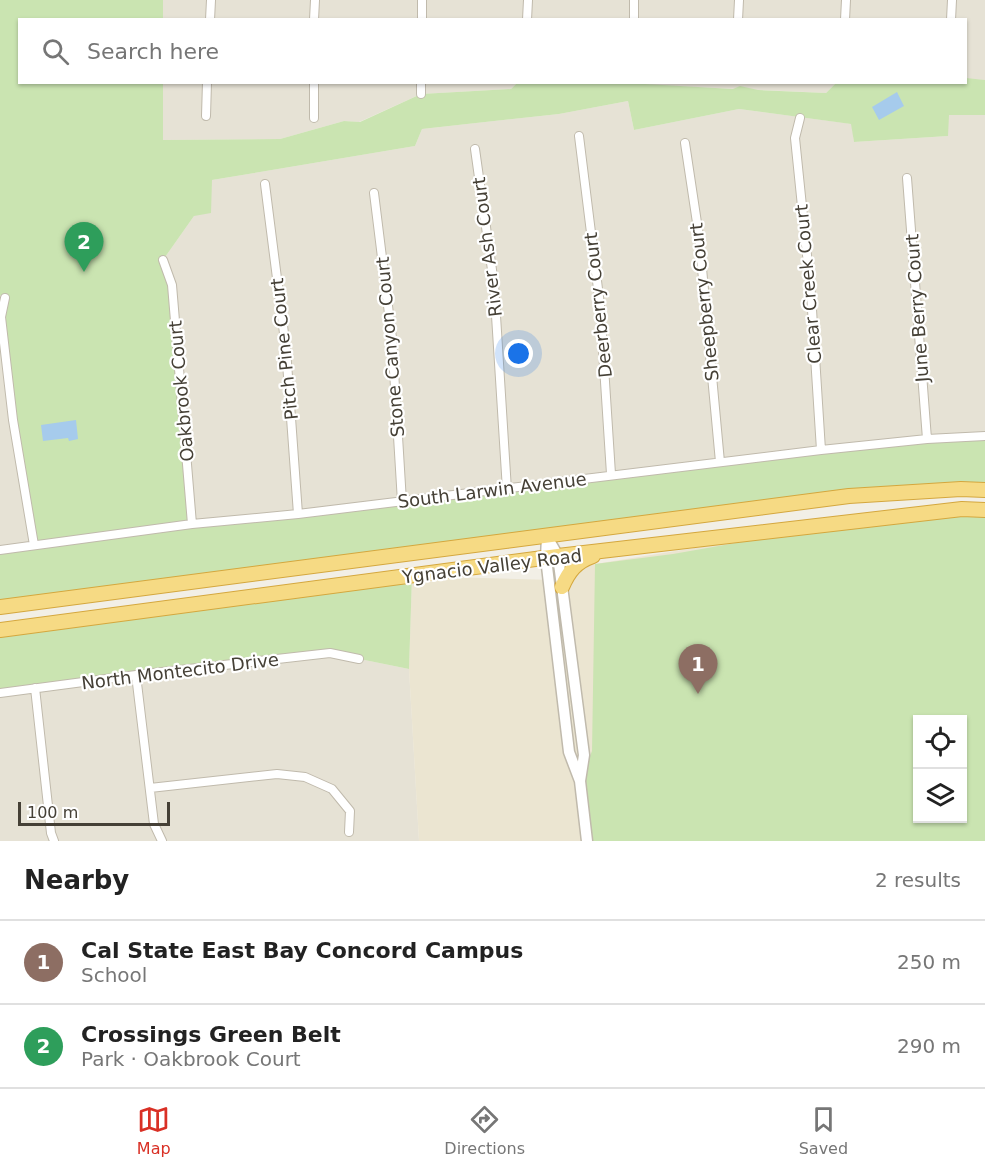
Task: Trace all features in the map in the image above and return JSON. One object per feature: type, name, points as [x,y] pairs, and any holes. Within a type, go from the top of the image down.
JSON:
[{"type":"highway","name":"Ygnacio Valley Road","points":[[0,607],[849,496],[961,489],[985,490]]},
{"type":"highway","name":"Ygnacio Valley Road","points":[[0,630],[609,550],[962,509],[985,510]]},
{"type":"highway","points":[[562,587],[569,572],[581,560],[609,550]]},
{"type":"street","points":[[210,18],[211,0]]},
{"type":"street","points":[[315,0],[315,18]]},
{"type":"street","points":[[422,0],[422,18]]},
{"type":"street","points":[[527,18],[528,0]]},
{"type":"street","points":[[634,0],[634,18]]},
{"type":"street","points":[[738,18],[739,0]]},
{"type":"street","points":[[845,18],[846,0]]},
{"type":"street","points":[[951,18],[952,0]]},
{"type":"street","points":[[206,116],[207,84]]},
{"type":"street","points":[[314,84],[314,118]]},
{"type":"street","points":[[421,84],[421,94]]},
{"type":"street","name":"Clear Creek Court","points":[[800,118],[795,138],[811,294],[821,450]]},
{"type":"street","name":"Deerberry Court","points":[[579,136],[600,305],[611,474]]},
{"type":"street","name":"Sheepberry Court","points":[[686,143],[699,236],[720,462]]},
{"type":"street","name":"River Ash Court","points":[[475,149],[494,284],[507,490]]},
{"type":"street","name":"June Berry Court","points":[[907,178],[927,439]]},
{"type":"street","name":"Pitch Pine Court","points":[[265,184],[286,349],[298,514]]},
{"type":"street","name":"Stone Canyon Court","points":[[374,193],[392,338],[402,502]]},
{"type":"street","name":"Oakbrook Court","points":[[163,260],[172,285],[192,524]]},
{"type":"street","points":[[5,298],[1,317],[13,420],[34,545]]},
{"type":"street","name":"South Larwin Avenue","points":[[0,550],[192,524],[507,490],[611,474],[927,439],[985,436]]},
{"type":"street","points":[[547,537],[562,587],[584,755],[580,781]]},
{"type":"street","points":[[552,557],[570,752],[580,781],[587,841]]},
{"type":"street","name":"North Montecito Drive","points":[[0,693],[330,653],[360,659]]},
{"type":"street","points":[[136,675],[154,824],[162,841]]},
{"type":"street","points":[[35,688],[54,841]]},
{"type":"street","points":[[150,788],[278,774],[305,777],[332,789],[350,811],[349,832]]},
{"type":"shaded area","points":[[163,0],[985,0],[985,80],[967,79],[967,18],[163,18]]},
{"type":"shaded area","points":[[163,84],[516,84],[511,89],[421,94],[359,122],[344,121],[280,139],[163,140]]},
{"type":"shaded area","points":[[632,84],[835,84],[826,93]]},
{"type":"shaded area","points":[[628,101],[634,130],[739,109],[852,124],[854,142],[948,136],[948,115],[985,115],[985,436],[192,524],[163,260],[194,216],[212,180],[415,146],[422,129],[559,114]]},
{"type":"shaded area","points":[[0,295],[5,298],[34,545],[0,550]]},
{"type":"shaded area","points":[[962,509],[985,841],[419,841],[409,669],[412,576],[554,580],[589,565],[837,525]]},
{"type":"shaded area","points":[[330,653],[409,669],[419,841],[0,841],[0,693]]},
{"type":"green space","points":[[0,0],[163,0],[163,18],[18,18],[18,84],[163,84],[163,140],[280,139],[344,121],[360,122],[421,94],[511,89],[516,84],[645,84],[733,89],[740,86],[758,90],[826,93],[835,84],[967,84],[967,78],[985,80],[985,115],[949,115],[948,136],[854,142],[851,124],[739,109],[634,130],[628,101],[559,114],[422,129],[415,146],[212,180],[211,213],[194,216],[163,260],[172,285],[192,524],[611,474],[985,436],[985,490],[849,496],[0,607],[0,550],[33,545],[1,317],[5,299],[0,295]]},
{"type":"green space","points":[[985,510],[985,841],[587,841],[580,781],[592,751],[595,564],[673,554],[837,525]]},
{"type":"green space","points":[[412,576],[409,669],[330,653],[0,693],[0,630]]},
{"type":"water","points":[[897,92],[904,106],[879,120],[872,107]]},
{"type":"water","points":[[76,420],[78,439],[43,441],[41,425]]},
{"type":"place","name":"Crossings Green Belt","points":[[84,272]]},
{"type":"place","name":"Cal State East Bay Concord Campus","points":[[698,694]]}]
